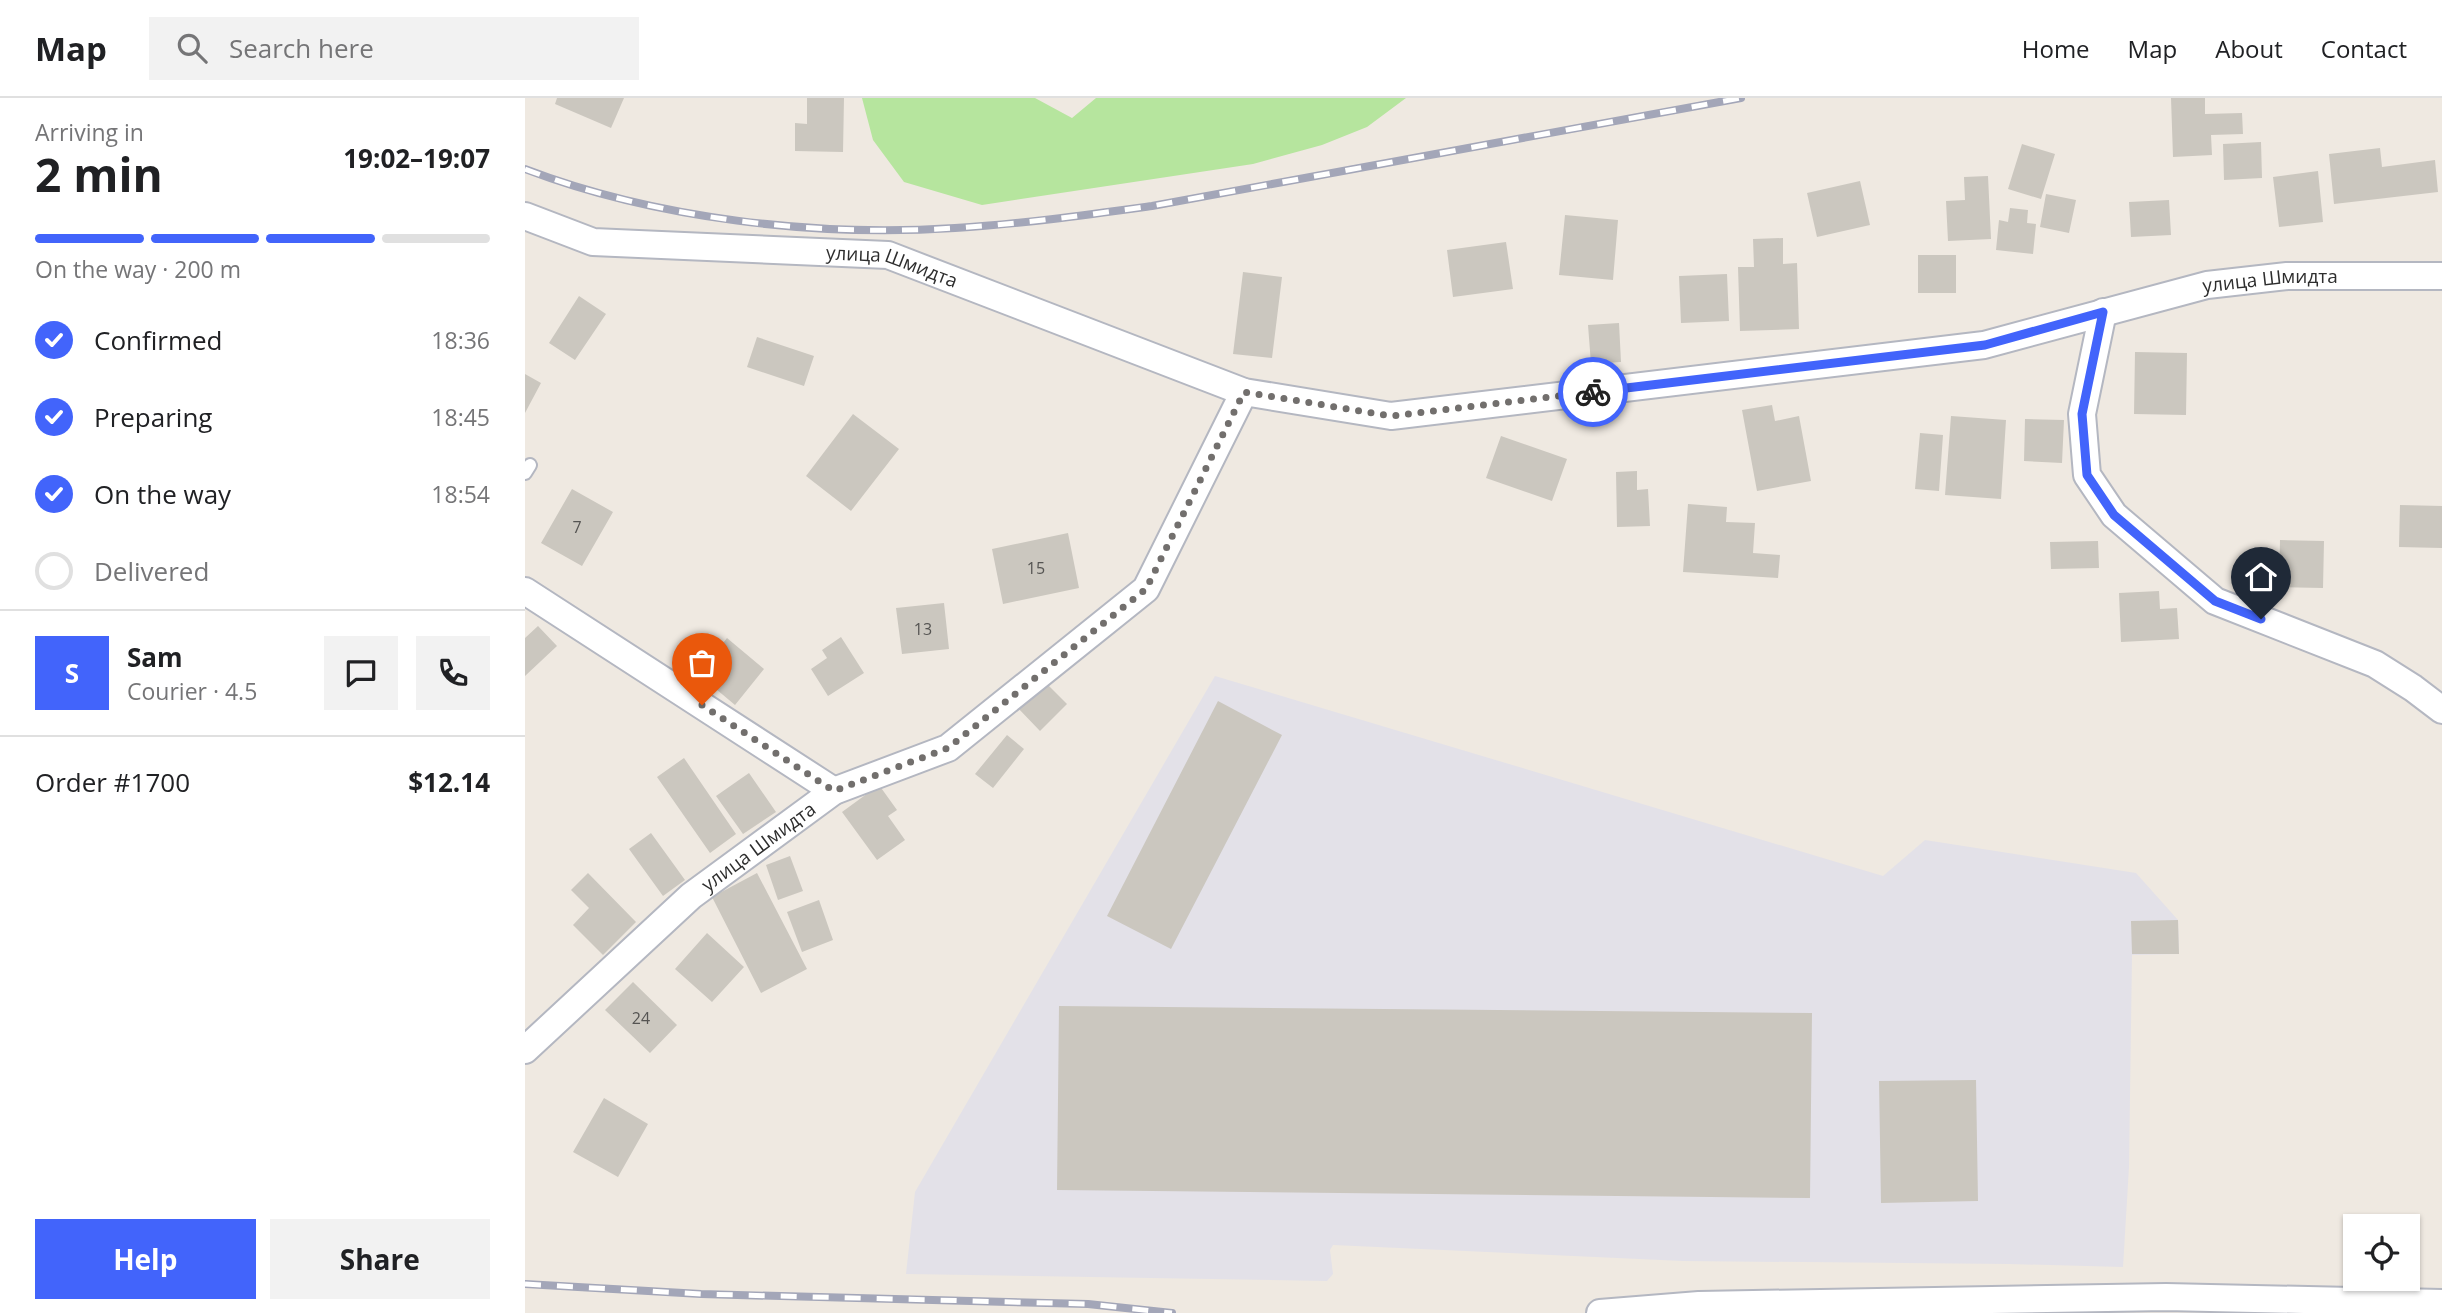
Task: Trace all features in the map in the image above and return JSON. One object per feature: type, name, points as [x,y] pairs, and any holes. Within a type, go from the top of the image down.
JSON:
[{"type":"street","name":"улица Шмидта","points":[[525,216],[593,242],[888,255],[1244,392],[1391,416],[1985,345],[2207,285],[2287,276],[2442,276]]},
{"type":"street","points":[[2103,312],[2082,414],[2087,475],[2114,515],[2215,601],[2375,664],[2442,710]]},
{"type":"street","name":"улица Шмидта","points":[[525,1050],[691,896],[834,791],[948,748],[1146,589],[1244,392]]},
{"type":"street","points":[[525,591],[834,791]]},
{"type":"street","points":[[1600,1313],[1699,1305],[2166,1297],[2442,1303]]},
{"type":"shaded area","points":[[1215,676],[1883,876],[1925,840],[2136,873],[2178,920],[2179,954],[2132,955],[2129,1167],[2123,1267],[1683,1261],[1333,1245],[1330,1250],[1333,1274],[1327,1281],[906,1274],[915,1192]]},
{"type":"green space","points":[[862,98],[1035,98],[1072,118],[1096,98],[1406,98],[1367,127],[1322,145],[1253,164],[982,205],[904,182],[873,140]]},
{"type":"building","points":[[557,98],[624,98],[611,128],[555,104]]},
{"type":"building","points":[[807,98],[844,98],[843,152],[795,151],[795,123],[807,124]]},
{"type":"building","points":[[2171,98],[2205,98],[2205,114],[2242,113],[2243,134],[2211,135],[2212,155],[2173,157]]},
{"type":"building","points":[[2261,142],[2262,178],[2224,180],[2223,144]]},
{"type":"building","points":[[2022,144],[2055,154],[2041,199],[2008,189]]},
{"type":"building","points":[[2380,148],[2382,167],[2435,160],[2438,192],[2334,204],[2329,154]]},
{"type":"building","points":[[2318,171],[2323,222],[2279,227],[2273,177]]},
{"type":"building","points":[[1988,176],[1991,239],[1948,241],[1946,201],[1965,200],[1964,177]]},
{"type":"building","points":[[1860,181],[1870,225],[1817,237],[1807,193]]},
{"type":"building","points":[[2046,194],[2076,200],[2069,233],[2040,227]]},
{"type":"building","points":[[2169,200],[2171,235],[2131,237],[2129,202]]},
{"type":"building","points":[[2010,208],[2028,210],[2027,223],[2036,224],[2033,254],[1996,250],[1999,220],[2008,222]]},
{"type":"building","points":[[1565,215],[1618,220],[1613,280],[1559,275]]},
{"type":"building","points":[[1783,238],[1783,264],[1797,263],[1799,329],[1740,331],[1738,267],[1754,267],[1753,239]]},
{"type":"building","points":[[1506,242],[1513,289],[1453,297],[1447,250]]},
{"type":"building","points":[[1918,255],[1956,255],[1956,293],[1918,293]]},
{"type":"building","points":[[1243,272],[1282,277],[1272,358],[1233,354]]},
{"type":"building","points":[[1727,274],[1729,321],[1681,323],[1679,276]]},
{"type":"building","points":[[579,296],[606,314],[575,360],[549,343]]},
{"type":"building","points":[[1619,323],[1621,362],[1591,364],[1588,325]]},
{"type":"building","points":[[757,337],[814,356],[804,386],[747,367]]},
{"type":"building","points":[[2135,352],[2187,353],[2186,415],[2134,414]]},
{"type":"building","points":[[525,374],[541,383],[525,413]]},
{"type":"building","points":[[1772,405],[1775,421],[1799,416],[1811,481],[1757,491],[1742,410]]},
{"type":"building","points":[[853,414],[899,449],[851,511],[806,476]]},
{"type":"building","points":[[1951,416],[2006,420],[2001,499],[1945,495]]},
{"type":"building","points":[[2025,419],[2064,420],[2062,463],[2024,461]]},
{"type":"building","points":[[1920,433],[1943,435],[1939,491],[1915,489]]},
{"type":"building","points":[[1501,436],[1567,459],[1552,501],[1486,478]]},
{"type":"building","points":[[1637,471],[1637,490],[1648,489],[1650,526],[1617,527],[1616,472]]},
{"type":"building","points":[[572,489],[613,512],[582,566],[541,543]]},
{"type":"building","points":[[1688,504],[1727,507],[1726,522],[1755,523],[1753,553],[1780,555],[1778,578],[1683,572]]},
{"type":"building","points":[[2400,505],[2442,506],[2442,548],[2399,547]]},
{"type":"building","points":[[1068,533],[1079,588],[1003,604],[992,549]]},
{"type":"building","points":[[2280,540],[2324,541],[2323,588],[2279,587]]},
{"type":"building","points":[[2098,541],[2099,568],[2051,569],[2050,542]]},
{"type":"building","points":[[2159,591],[2160,609],[2177,608],[2179,639],[2121,642],[2119,593]]},
{"type":"building","points":[[944,603],[949,649],[902,654],[896,608]]},
{"type":"building","points":[[538,626],[557,646],[525,676],[525,638]]},
{"type":"building","points":[[841,637],[864,673],[828,696],[811,669],[827,658],[822,650]]},
{"type":"building","points":[[727,638],[764,669],[735,705],[710,684],[721,670],[709,661]]},
{"type":"building","points":[[1042,679],[1067,704],[1040,731],[1015,705]]},
{"type":"building","points":[[1218,701],[1282,735],[1171,949],[1107,916]]},
{"type":"building","points":[[1007,735],[1024,749],[993,788],[975,774]]},
{"type":"building","points":[[684,758],[736,834],[710,853],[657,777]]},
{"type":"building","points":[[749,773],[776,812],[743,834],[716,796]]},
{"type":"building","points":[[879,785],[897,810],[888,816],[905,840],[877,860],[842,812]]},
{"type":"building","points":[[651,833],[685,880],[663,896],[629,849]]},
{"type":"building","points":[[790,856],[803,891],[778,900],[766,865]]},
{"type":"building","points":[[588,873],[636,922],[603,955],[573,925],[589,908],[571,890]]},
{"type":"building","points":[[757,873],[807,969],[761,993],[712,897]]},
{"type":"building","points":[[819,900],[833,940],[802,952],[787,912]]},
{"type":"building","points":[[2178,920],[2179,954],[2132,954],[2131,921]]},
{"type":"building","points":[[707,933],[744,967],[712,1002],[675,969]]},
{"type":"building","points":[[633,982],[677,1025],[650,1053],[605,1010]]},
{"type":"building","points":[[1059,1006],[1812,1013],[1810,1198],[1057,1190]]},
{"type":"building","points":[[1976,1080],[1978,1201],[1881,1203],[1879,1081]]},
{"type":"building","points":[[604,1098],[648,1124],[618,1177],[573,1152]]},
{"type":"railway","points":[[525,169],[628,201],[737,221],[848,230],[955,228],[1029,222],[1152,206],[1741,98]]},
{"type":"railway","points":[[525,1284],[701,1294],[1088,1304],[1172,1313]]},
{"type":"way so far","points":[[702,705],[834,791],[948,748],[1146,589],[1244,392],[1391,416],[1593,392]]},
{"type":"route","points":[[1593,392],[1985,345],[2103,312],[2082,414],[2087,475],[2114,515],[2215,601],[2261,619]]}]
